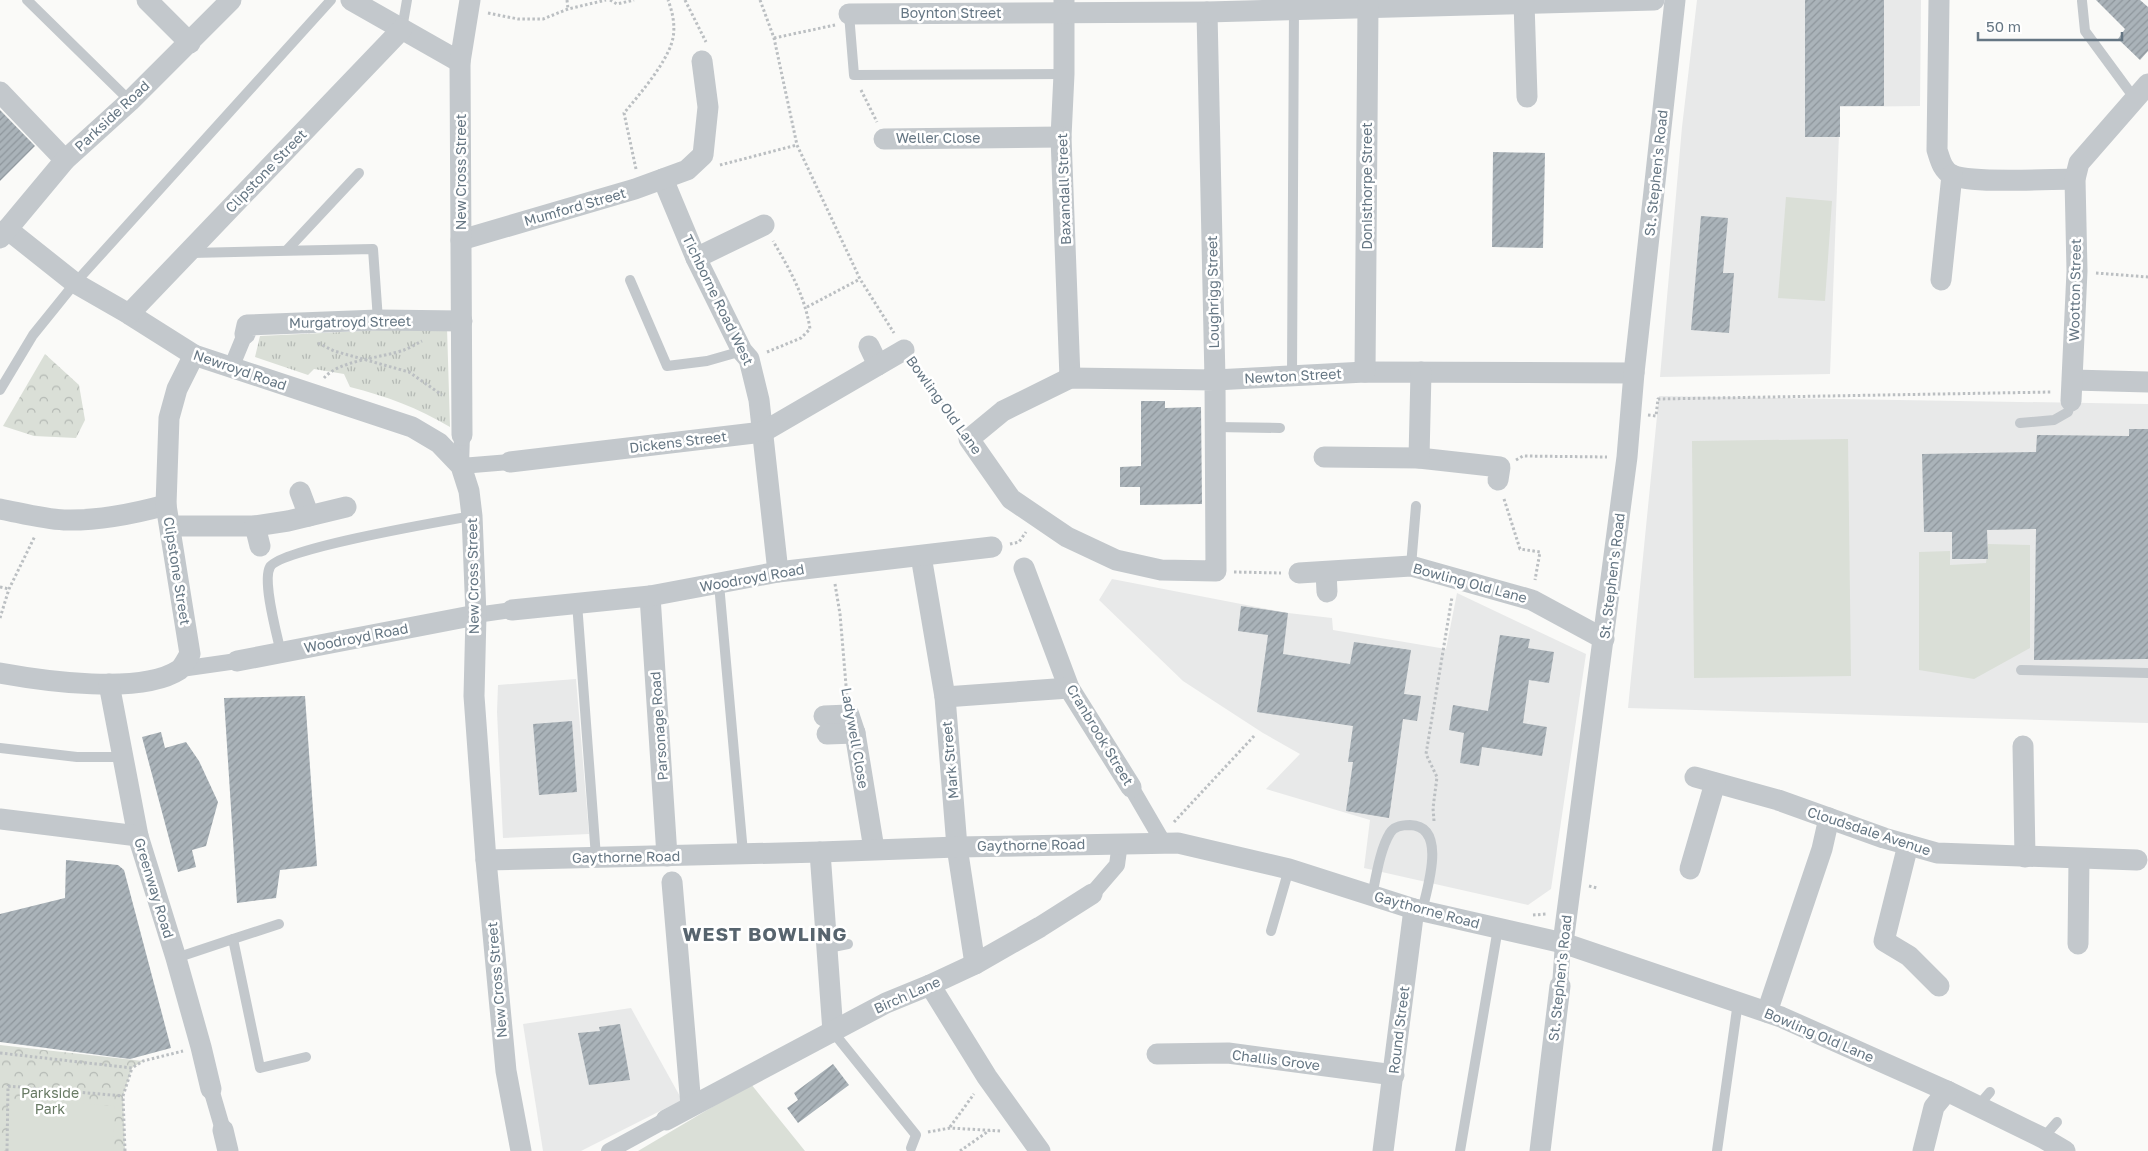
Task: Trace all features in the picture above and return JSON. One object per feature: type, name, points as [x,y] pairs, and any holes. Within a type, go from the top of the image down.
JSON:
[{"type":"street","points":[[147,0],[190,42]]},
{"type":"street","name":"Parkside Road","points":[[3,233],[65,160],[130,101],[231,0]]},
{"type":"street","points":[[351,0],[460,62]]},
{"type":"street","name":"Boynton Street","points":[[850,18],[1064,6],[1206,12],[1294,4],[1654,0]]},
{"type":"street","name":"St. Stephen's Road","points":[[1540,1151],[1560,986],[1563,943],[1627,457],[1634,373],[1675,0]]},
{"type":"street","points":[[1939,0],[1937,150],[1942,166],[1952,175],[1976,180],[2075,180],[2079,163],[2142,91]]},
{"type":"street","points":[[1524,2],[1527,97]]},
{"type":"street","name":"Donisthorpe Street","points":[[1365,372],[1368,3]]},
{"type":"street","name":"New Cross Street","points":[[470,4],[460,62],[461,466],[469,490],[472,516],[476,615],[474,696],[486,860],[506,1071],[521,1151]]},
{"type":"street","name":"Baxandall Street","points":[[1064,6],[1062,137],[1070,378]]},
{"type":"street","name":"Loughrigg Street","points":[[1206,12],[1216,427],[1216,571]]},
{"type":"street","name":"Clipstone Street","points":[[129,314],[402,29]]},
{"type":"street","points":[[688,170],[703,155],[708,107],[702,61]]},
{"type":"street","points":[[0,92],[65,160]]},
{"type":"street","name":"Weller Close","points":[[884,139],[1062,137]]},
{"type":"street","name":"Mumford Street","points":[[461,240],[635,190],[688,170]]},
{"type":"street","points":[[1941,280],[1952,175]]},
{"type":"street","name":"Tichborne Road West","points":[[663,179],[696,258],[746,355],[759,400],[778,572]]},
{"type":"street","name":"Wootton Street","points":[[2072,391],[2077,272],[2075,180]]},
{"type":"street","points":[[696,258],[764,225]]},
{"type":"street","name":"Newroyd Road","points":[[3,233],[74,283],[129,314],[194,355],[412,427],[439,443],[461,466]]},
{"type":"street","name":"Murgatroyd Street","points":[[245,334],[247,325],[378,320],[462,321]]},
{"type":"street","points":[[231,368],[245,334]]},
{"type":"street","points":[[868,346],[878,365]]},
{"type":"street","name":"Dickens Street","points":[[461,466],[510,462],[763,432],[904,350]]},
{"type":"street","name":"Clipstone Street","points":[[181,669],[190,654],[168,515],[169,418],[177,389],[194,355]]},
{"type":"street","name":"Newton Street","points":[[969,439],[1003,410],[1070,378],[1215,380],[1365,372],[1634,373]]},
{"type":"street","points":[[1419,458],[1421,372]]},
{"type":"street","points":[[2072,391],[2148,382]]},
{"type":"street","name":"Bowling Old Lane","points":[[969,439],[1011,499],[1067,537],[1116,560],[1160,570],[1216,571]]},
{"type":"street","points":[[1324,457],[1419,458],[1499,473]]},
{"type":"street","points":[[300,492],[309,516]]},
{"type":"street","points":[[0,509],[64,520],[133,514],[168,515],[258,536],[309,516],[346,506]]},
{"type":"street","name":"Woodroyd Road","points":[[512,610],[650,596],[778,572],[992,547]]},
{"type":"street","name":"Mark Street","points":[[921,556],[945,697],[957,847],[975,964]]},
{"type":"street","name":"Bowling Old Lane","points":[[1299,573],[1326,582],[1411,566],[1532,600],[1604,639]]},
{"type":"street","name":"Cranbrook Street","points":[[1024,568],[1070,688],[1162,840]]},
{"type":"street","name":"Parsonage Road","points":[[650,596],[667,856]]},
{"type":"street","points":[[476,615],[512,610]]},
{"type":"street","name":"Woodroyd Road","points":[[236,662],[476,615]]},
{"type":"street","points":[[0,673],[46,681],[109,684],[155,680],[181,669],[236,662]]},
{"type":"street","name":"Greenway Road","points":[[109,684],[138,836],[176,958],[211,1089]]},
{"type":"street","points":[[945,697],[1070,688]]},
{"type":"street","points":[[825,725],[852,724]]},
{"type":"street","name":"Ladywell Close","points":[[852,724],[874,850]]},
{"type":"street","points":[[2024,746],[2025,857]]},
{"type":"street","name":"Cloudsdale Avenue","points":[[1695,777],[1778,800],[1908,845],[1937,853],[2137,860]]},
{"type":"street","points":[[1690,869],[1715,783]]},
{"type":"street","points":[[1767,1012],[1822,849],[1829,818]]},
{"type":"street","points":[[0,819],[138,836]]},
{"type":"street","name":"Gaythorne Road","points":[[486,860],[820,852],[1120,843],[1162,840],[1289,869],[1418,910],[1563,943]]},
{"type":"street","name":"Birch Lane","points":[[666,1120],[886,1003],[930,986],[975,964],[1040,927],[1092,894],[1117,864],[1120,843]]},
{"type":"street","points":[[1908,845],[1884,941],[1909,956],[1939,986]]},
{"type":"street","points":[[820,852],[838,946],[832,1032]]},
{"type":"street","points":[[667,856],[672,882],[690,1106]]},
{"type":"street","points":[[2078,944],[2079,859]]},
{"type":"street","name":"Round Street","points":[[1383,1151],[1418,910]]},
{"type":"street","name":"Bowling Old Lane","points":[[1563,943],[1781,1017],[1947,1091],[1984,1099],[2065,1151]]},
{"type":"street","points":[[930,986],[987,1077],[1036,1145]]},
{"type":"street","name":"Challis Grove","points":[[1157,1054],[1228,1054],[1394,1075]]},
{"type":"street","points":[[211,1089],[228,1151]]},
{"type":"street","points":[[1923,1151],[1934,1107],[1947,1091]]},
{"type":"street","points":[[609,1151],[666,1120]]},
{"type":"lane","points":[[27,0],[130,101]]},
{"type":"lane","points":[[0,390],[32,335],[74,283],[331,0]]},
{"type":"lane","points":[[402,29],[407,0]]},
{"type":"lane","points":[[2082,1],[2085,30],[2142,91]]},
{"type":"lane","points":[[1292,376],[1294,4]]},
{"type":"lane","points":[[850,18],[854,75],[1064,74]]},
{"type":"lane","points":[[287,250],[359,173]]},
{"type":"lane","points":[[188,253],[373,249],[378,320]]},
{"type":"lane","points":[[630,280],[667,366],[746,355]]},
{"type":"lane","points":[[2020,423],[2054,420],[2068,412],[2072,391]]},
{"type":"lane","points":[[1216,427],[1280,428]]},
{"type":"lane","points":[[1411,566],[1416,506]]},
{"type":"lane","points":[[281,653],[266,579],[270,565],[278,560],[309,549],[472,516]]},
{"type":"lane","points":[[719,584],[743,853]]},
{"type":"lane","points":[[578,603],[596,857]]},
{"type":"lane","points":[[2021,670],[2148,673]]},
{"type":"lane","points":[[0,748],[77,758],[123,757]]},
{"type":"lane","points":[[1372,896],[1386,840],[1391,831],[1401,826],[1422,828],[1429,835],[1432,848],[1432,866],[1418,910]]},
{"type":"lane","points":[[1271,931],[1289,869]]},
{"type":"lane","points":[[176,958],[280,924]]},
{"type":"lane","points":[[1460,1151],[1498,928]]},
{"type":"lane","points":[[233,939],[260,1068],[306,1058]]},
{"type":"lane","points":[[1717,1151],[1738,1002]]},
{"type":"lane","points":[[832,1032],[916,1135],[911,1148]]},
{"type":"lane","points":[[2043,1138],[2057,1122]]},
{"type":"path","points":[[568,0],[568,9]]},
{"type":"path","points":[[470,4],[518,19],[543,18],[568,9],[606,0]]},
{"type":"path","points":[[610,0],[617,4],[634,0]]},
{"type":"path","points":[[635,190],[634,155],[624,114],[646,86],[672,41],[674,16],[668,0]]},
{"type":"path","name":"Bowling Old Lane","points":[[760,0],[774,38],[796,145],[860,279],[904,350],[969,439]]},
{"type":"path","points":[[774,38],[850,18]]},
{"type":"path","name":"Weller Close","points":[[854,75],[884,139]]},
{"type":"path","points":[[688,170],[721,165],[796,145]]},
{"type":"path","points":[[746,355],[801,338],[810,329],[807,307],[796,279],[764,225]]},
{"type":"path","points":[[2077,272],[2148,277]]},
{"type":"path","points":[[807,307],[860,279]]},
{"type":"path","points":[[311,394],[327,374],[346,365],[405,350],[432,335],[439,321]]},
{"type":"path","points":[[295,324],[311,340],[334,351],[369,359],[409,372],[437,392],[462,406]]},
{"type":"path","points":[[1631,414],[1656,416],[1658,399],[2072,391]]},
{"type":"path","points":[[1532,600],[1540,552],[1520,549],[1499,473],[1523,456],[1627,457]]},
{"type":"path","points":[[992,547],[1019,542],[1036,516]]},
{"type":"path","points":[[0,618],[9,589],[44,518]]},
{"type":"path","name":"Ladywell Close","points":[[832,566],[840,614],[852,724]]},
{"type":"path","points":[[1216,571],[1299,573]]},
{"type":"path","points":[[1435,826],[1433,808],[1438,777],[1426,754],[1455,577]]},
{"type":"path","points":[[0,587],[9,589]]},
{"type":"path","points":[[1162,840],[1255,735]]},
{"type":"path","points":[[1531,915],[1548,914],[1553,908]]},
{"type":"path","points":[[0,1054],[132,1068],[143,1061],[201,1047]]},
{"type":"path","points":[[125,1151],[123,1096],[132,1068]]},
{"type":"path","points":[[950,1128],[987,1077]]},
{"type":"path","points":[[7,1151],[8,1086],[123,1096]]},
{"type":"path","points":[[916,1135],[950,1128],[991,1129],[1020,1134],[1036,1145]]},
{"type":"path","points":[[960,1151],[991,1129]]},
{"type":"shaded area","points":[[1697,0],[1921,0],[1920,106],[1840,107],[1830,374],[1660,377],[1682,127]]},
{"type":"shaded area","points":[[1659,396],[2148,404],[2148,723],[1628,708]]},
{"type":"shaded area","points":[[1112,579],[1288,613],[1332,618],[1333,630],[1446,649],[1457,593],[1586,654],[1551,889],[1528,905],[1364,868],[1370,820],[1266,789],[1300,754],[1263,733],[1183,681],[1099,600]]},
{"type":"shaded area","points":[[576,679],[589,834],[503,838],[497,712],[498,685]]},
{"type":"shaded area","points":[[631,1008],[682,1100],[581,1151],[543,1151],[523,1024]]},
{"type":"green space","points":[[1786,197],[1832,201],[1825,301],[1778,298]]},
{"type":"green space","points":[[447,327],[450,427],[402,403],[350,387],[344,374],[314,369],[308,375],[255,357],[260,336]]},
{"type":"green space","points":[[45,354],[79,385],[85,420],[76,438],[34,436],[3,426]]},
{"type":"green space","points":[[1848,439],[1851,676],[1694,678],[1692,441]]},
{"type":"green space","points":[[1988,544],[2030,545],[2030,648],[1974,679],[1919,670],[1919,552],[1950,551],[1950,565],[1986,563]]},
{"type":"green space","name":"Parkside Park","points":[[0,1045],[143,1061],[132,1068],[123,1096],[125,1151],[0,1151]]},
{"type":"green space","points":[[751,1084],[805,1151],[638,1151]]},
{"type":"green space","points":[[8,1099],[115,1106],[113,1151],[7,1151]]},
{"type":"building","points":[[1805,0],[1884,0],[1884,106],[1840,106],[1840,137],[1805,137]]},
{"type":"building","points":[[2096,0],[2140,0],[2148,7],[2148,51],[2140,60],[2118,39],[2125,29]]},
{"type":"building","points":[[0,110],[35,146],[0,181]]},
{"type":"building","points":[[1493,152],[1545,153],[1543,248],[1492,247]]},
{"type":"building","points":[[1701,216],[1728,218],[1723,273],[1734,273],[1729,333],[1691,330]]},
{"type":"building","points":[[1141,401],[1165,401],[1165,408],[1201,407],[1202,504],[1140,505],[1140,487],[1120,487],[1120,467],[1141,466]]},
{"type":"building","points":[[2129,429],[2148,429],[2148,659],[2034,660],[2036,529],[1987,530],[1988,559],[1952,559],[1952,532],[1924,532],[1922,454],[2036,452],[2037,435],[2129,436]]},
{"type":"building","points":[[1241,606],[1288,613],[1283,654],[1350,664],[1354,642],[1411,650],[1404,694],[1421,696],[1417,721],[1403,719],[1389,818],[1346,811],[1353,762],[1348,762],[1353,726],[1257,712],[1268,635],[1238,631]]},
{"type":"building","points":[[1500,635],[1530,639],[1528,648],[1554,652],[1549,683],[1529,680],[1523,723],[1547,727],[1542,756],[1482,747],[1479,766],[1460,763],[1464,733],[1449,730],[1453,705],[1488,711]]},
{"type":"building","points":[[305,696],[317,866],[280,870],[276,898],[237,903],[224,698]]},
{"type":"building","points":[[572,721],[577,792],[539,795],[533,724]]},
{"type":"building","points":[[161,732],[165,748],[186,742],[199,761],[218,802],[206,846],[192,850],[196,867],[178,872],[142,737]]},
{"type":"building","points":[[66,860],[118,865],[124,870],[171,1048],[130,1059],[0,1042],[0,914],[65,898]]},
{"type":"building","points":[[620,1024],[630,1080],[589,1085],[578,1033],[600,1031],[599,1027]]},
{"type":"building","points":[[833,1064],[849,1085],[798,1123],[787,1108],[798,1100],[794,1093]]},
{"type":"district","name":"WEST BOWLING","points":[[765,934]]}]
